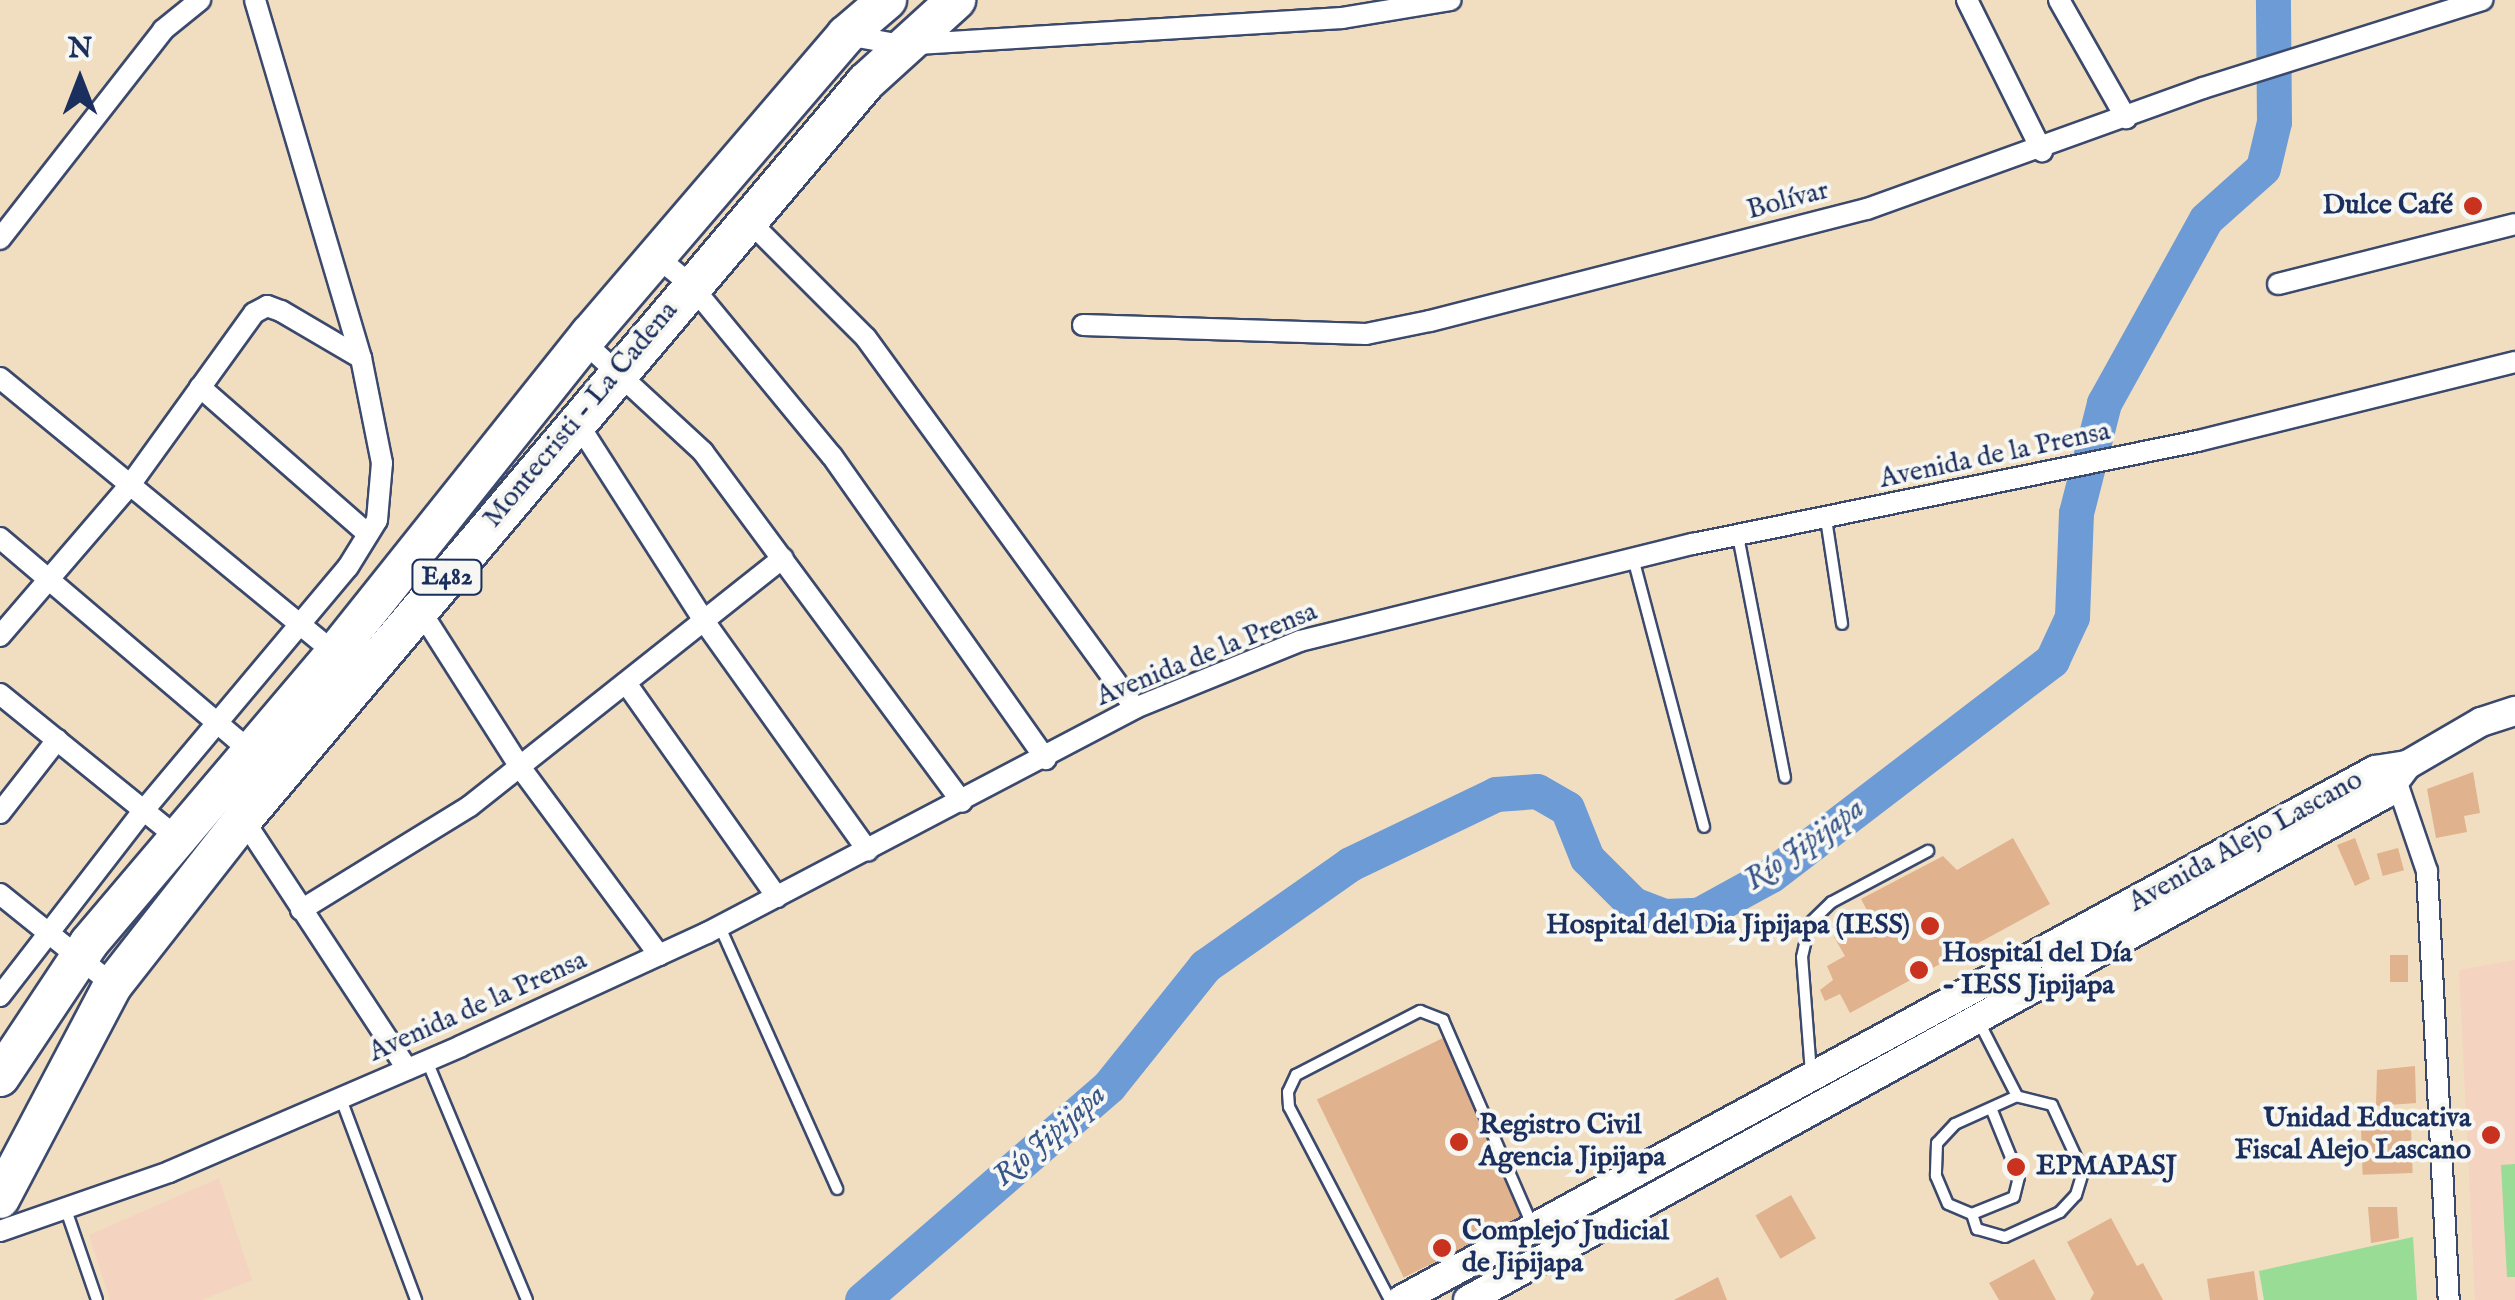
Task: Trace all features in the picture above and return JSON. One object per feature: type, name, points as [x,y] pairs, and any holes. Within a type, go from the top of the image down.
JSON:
[{"type":"highway","name":"Montecristi - La Cadena","points":[[0,1077],[77,960],[335,653],[584,342],[846,34],[887,0]]},
{"type":"highway","name":"Montecristi - La Cadena","points":[[0,1199],[113,985],[211,866],[244,819],[690,284],[902,45],[956,0]]},
{"type":"main road","name":"Avenida Alejo Lascano","points":[[1468,1300],[1978,1019],[2402,774],[2481,722],[2515,711]]},
{"type":"main road","name":"Avenida Alejo Lascano","points":[[1401,1300],[2375,770],[2402,774]]},
{"type":"street","points":[[1,234],[164,30],[200,0]]},
{"type":"street","points":[[0,996],[45,932],[348,567],[377,520],[382,462],[360,358],[255,0]]},
{"type":"street","points":[[846,34],[902,45],[1342,18],[1451,0]]},
{"type":"street","points":[[1967,0],[2042,151]]},
{"type":"street","points":[[2059,0],[2126,118]]},
{"type":"street","name":"Bolívar","points":[[1083,325],[1366,334],[1867,209],[2042,151],[2290,60],[2482,0]]},
{"type":"street","points":[[748,219],[866,338],[1134,708]]},
{"type":"street","points":[[2278,284],[2515,224]]},
{"type":"street","points":[[657,257],[690,284],[832,456],[1046,759]]},
{"type":"street","points":[[0,636],[130,484],[254,313],[266,306],[360,358]]},
{"type":"street","points":[[584,342],[703,452],[962,802]]},
{"type":"street","name":"Avenida de la Prensa","points":[[0,1231],[168,1172],[427,1061],[720,926],[1046,759],[1134,708],[1300,641],[1633,558],[2104,462],[2515,362]]},
{"type":"street","points":[[0,378],[365,678]]},
{"type":"street","points":[[200,387],[367,532]]},
{"type":"street","points":[[576,419],[704,621],[868,850]]},
{"type":"street","points":[[0,538],[250,752],[282,774]]},
{"type":"street","points":[[301,910],[470,806],[783,558]]},
{"type":"street","points":[[420,610],[520,767],[659,955]]},
{"type":"street","points":[[626,684],[777,897]]},
{"type":"street","points":[[0,694],[211,866]]},
{"type":"street","points":[[0,813],[57,740]]},
{"type":"street","points":[[2402,774],[2427,871],[2449,1300]]},
{"type":"street","points":[[222,786],[406,1070]]},
{"type":"street","points":[[0,894],[77,960],[113,985]]},
{"type":"lane","points":[[1826,519],[1842,624]]},
{"type":"lane","points":[[1738,536],[1784,777]]},
{"type":"lane","points":[[1633,558],[1704,827]]},
{"type":"lane","points":[[1812,1079],[1802,957],[1810,922],[1832,902],[1928,850]]},
{"type":"lane","points":[[720,926],[837,1189]]},
{"type":"lane","points":[[1390,1300],[1289,1108],[1288,1092],[1296,1076],[1420,1011],[1443,1020],[1534,1228]]},
{"type":"lane","points":[[1978,1019],[2017,1096]]},
{"type":"lane","points":[[427,1061],[527,1300]]},
{"type":"lane","points":[[1972,1214],[1977,1228],[2005,1236],[2060,1212],[2076,1195],[2083,1172],[2052,1105],[2017,1096],[1955,1124],[1937,1144],[1936,1176],[1948,1204],[1972,1214],[2014,1198],[2019,1177],[1991,1108]]},
{"type":"lane","points":[[340,1098],[416,1300]]},
{"type":"lane","points":[[65,1206],[97,1300]]},
{"type":"shaded area","name":"Unidad Educativa Fiscal Alejo Lascano","points":[[2515,960],[2515,1300],[2475,1300],[2459,970]]},
{"type":"shaded area","points":[[219,1178],[252,1280],[202,1300],[110,1300],[89,1235]]},
{"type":"green space","points":[[2515,1164],[2515,1277],[2507,1277],[2501,1165]]},
{"type":"green space","points":[[2413,1237],[2417,1300],[2264,1300],[2259,1271]]},
{"type":"building","points":[[2473,772],[2480,813],[2464,816],[2467,832],[2436,838],[2427,789]]},
{"type":"building","name":"Hospital del Dia Jipijapa (IESS)","points":[[2013,838],[2050,904],[1850,1013],[1840,994],[1825,1001],[1820,990],[1833,980],[1827,966],[1845,956],[1834,937],[1870,916],[1861,899],[1943,856],[1957,870]]},
{"type":"building","points":[[2355,838],[2370,879],[2355,886],[2337,845]]},
{"type":"building","points":[[2398,848],[2404,870],[2383,876],[2377,854]]},
{"type":"building","points":[[2390,955],[2408,955],[2408,982],[2390,982]]},
{"type":"building","points":[[1449,1035],[1536,1213],[1404,1277],[1317,1099]]},
{"type":"building","points":[[2415,1066],[2416,1103],[2376,1106],[2377,1070]]},
{"type":"building","points":[[2411,1127],[2413,1173],[2363,1175],[2361,1129]]},
{"type":"building","points":[[1791,1195],[1816,1238],[1780,1259],[1755,1216]]},
{"type":"building","points":[[2368,1207],[2397,1207],[2399,1238],[2371,1243]]},
{"type":"building","points":[[2111,1218],[2137,1266],[2143,1263],[2163,1300],[2090,1300],[2094,1293],[2067,1242]]},
{"type":"building","points":[[2034,1259],[2056,1300],[1999,1300],[1989,1283]]},
{"type":"building","points":[[2254,1271],[2258,1300],[2210,1300],[2207,1279]]},
{"type":"building","points":[[1718,1277],[1727,1300],[1674,1300]]},
{"type":"waterway","name":"Río Jipijapa","points":[[862,1300],[1109,1086],[1205,966],[1350,864],[1496,794],[1537,791],[1567,808],[1587,858],[1633,904],[1664,916],[1698,915],[1771,875],[2052,660],[2072,617],[2076,513],[2104,403],[2206,219],[2263,168],[2274,122],[2273,0]]},
{"type":"place","name":"Dulce Café","points":[[2473,206]]},
{"type":"place","name":"Hospital del Dia Jipijapa (IESS)","points":[[1930,926]]},
{"type":"place","name":"Hospital del Día - IESS Jipijapa","points":[[1919,970]]},
{"type":"place","name":"Unidad Educativa Fiscal Alejo Lascano","points":[[2491,1135]]},
{"type":"place","name":"Registro Civil Agencia Jipijapa","points":[[1459,1142]]},
{"type":"place","name":"EPMAPASJ","points":[[2016,1167]]},
{"type":"place","name":"Complejo Judicial de Jipijapa","points":[[1442,1248]]}]
